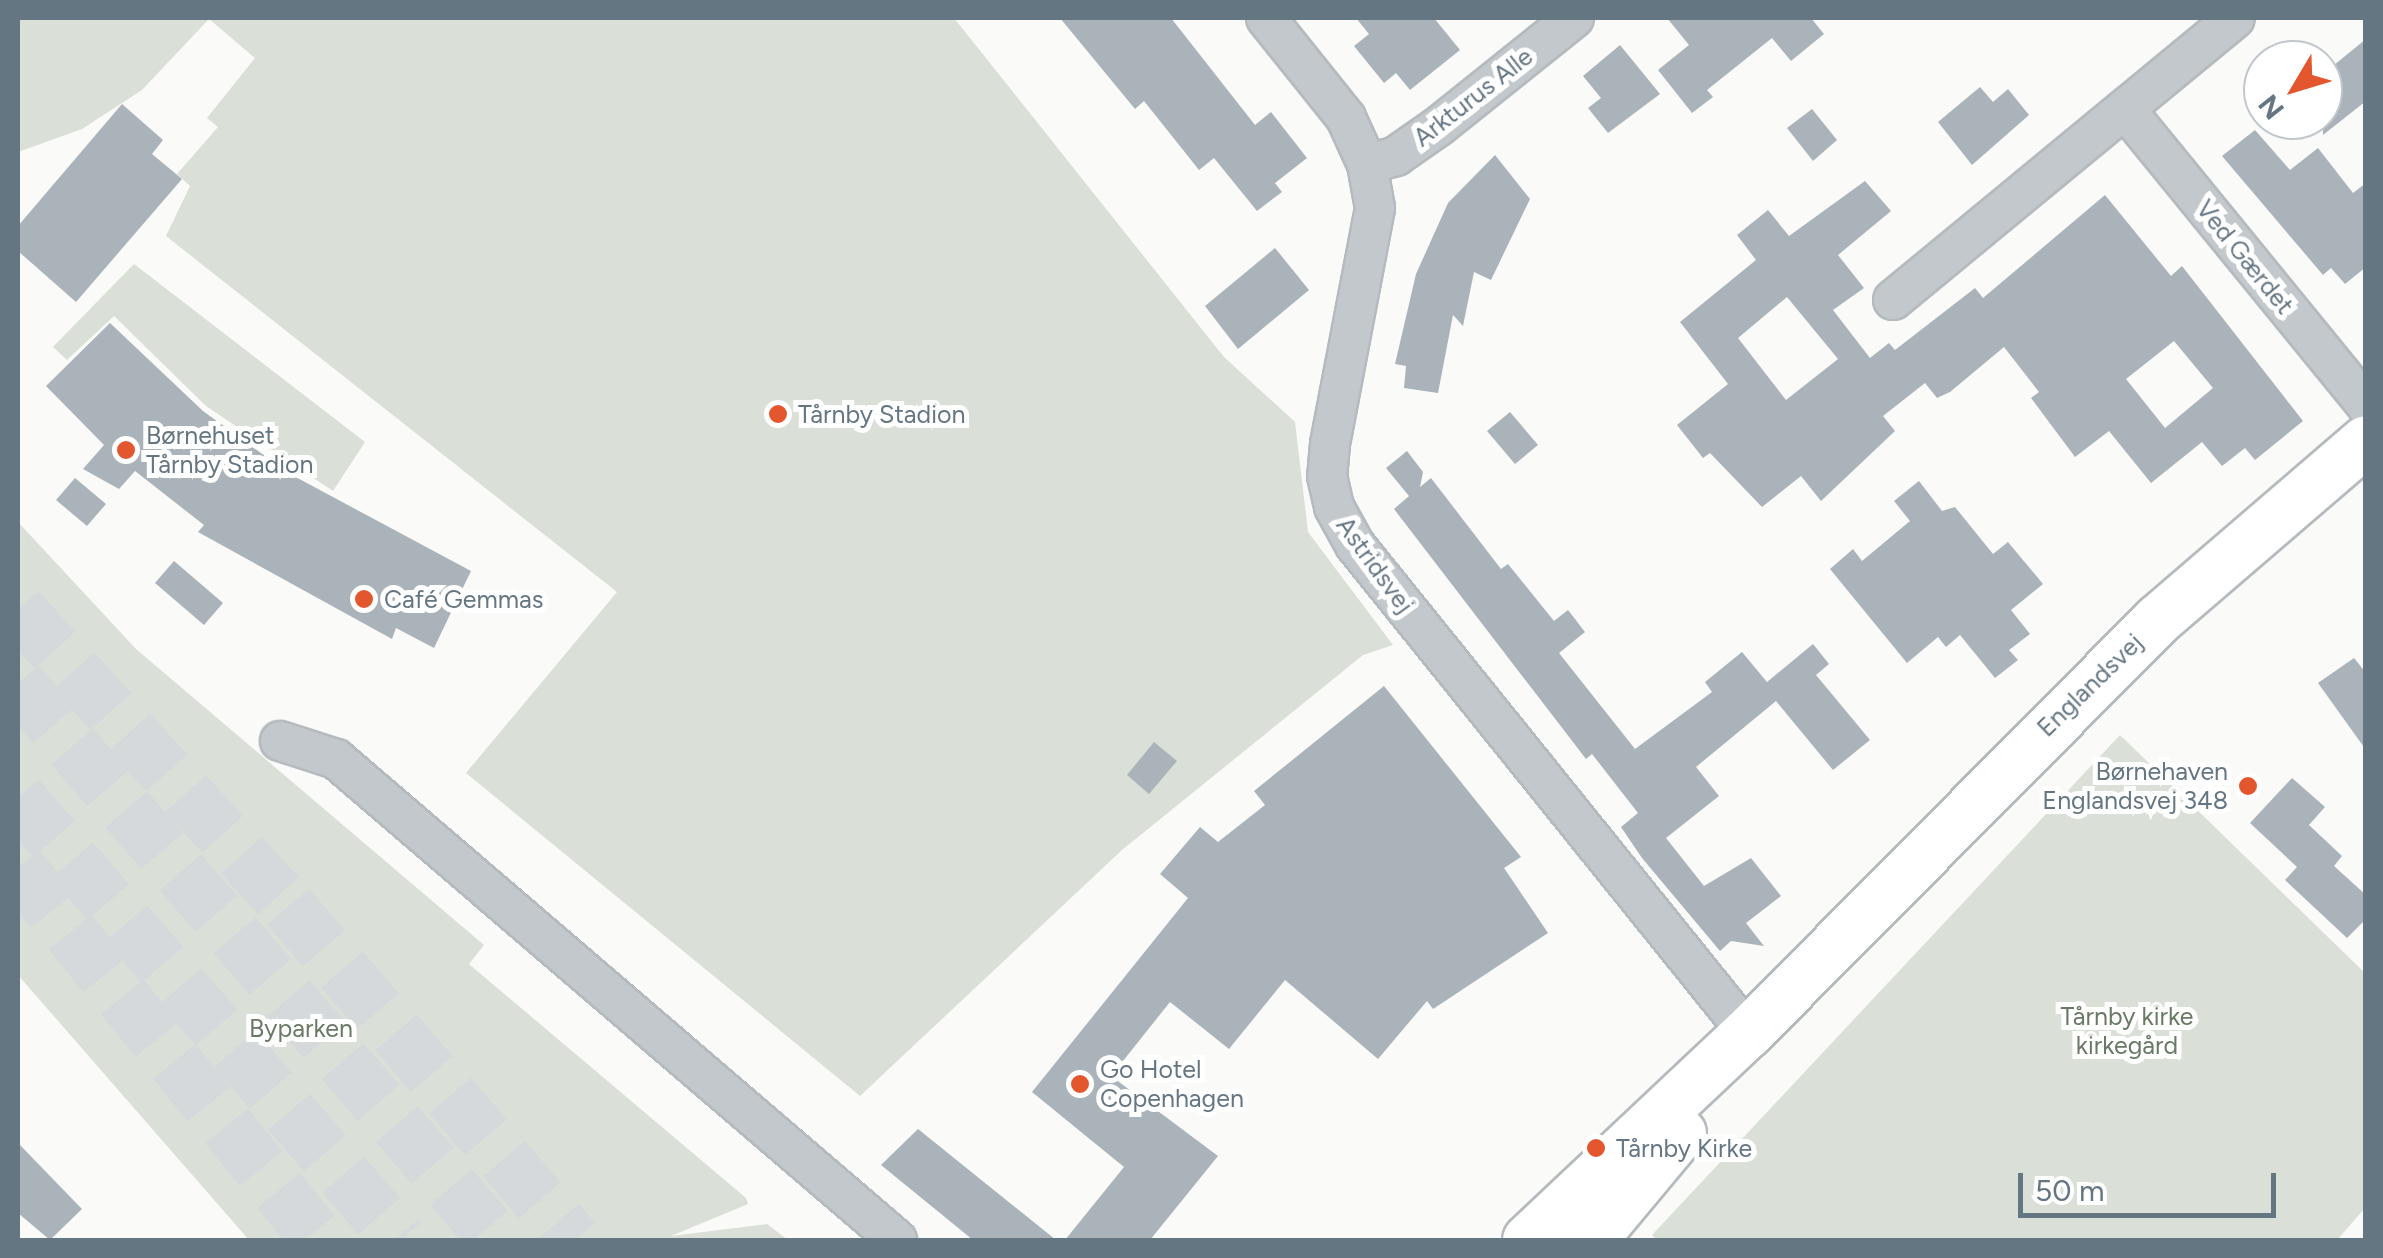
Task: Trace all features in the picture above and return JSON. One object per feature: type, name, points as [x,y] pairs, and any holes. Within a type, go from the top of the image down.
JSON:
[{"type":"main road","name":"Englandsvej","points":[[1528,1240],[1748,1033],[2158,620],[2366,442]]},
{"type":"main road","name":"Englandsvej","points":[[1592,1240],[1680,1135],[1748,1033]]},
{"type":"street","name":"Astridsvej","points":[[1266,18],[1346,118],[1367,164],[1375,208],[1330,444],[1334,507],[1355,545],[1748,1033]]},
{"type":"street","name":"Arkturus Alle","points":[[1367,164],[1396,156],[1574,18]]},
{"type":"street","points":[[1893,300],[2235,18]]},
{"type":"street","name":"Ved Gærdet","points":[[2125,109],[2366,405]]},
{"type":"street","points":[[280,740],[336,759],[897,1240]]},
{"type":"green space","name":"Tårnby Stadion","points":[[18,18],[954,18],[1224,357],[1295,422],[1308,532],[1393,645],[1363,655],[1122,850],[860,1096],[466,773],[617,592],[166,236],[190,186],[177,174],[218,127],[207,118],[255,58],[209,19],[142,90],[82,129],[18,152]]},
{"type":"green space","points":[[134,264],[365,442],[333,491],[206,406],[114,316],[67,360],[53,347]]},
{"type":"green space","name":"Byparken","points":[[18,522],[136,649],[484,945],[469,964],[746,1198],[748,1204],[671,1236],[767,1224],[788,1240],[249,1240],[18,975]]},
{"type":"green space","name":"Tårnby kirke kirkegård","points":[[2120,735],[2365,973],[2365,1208],[2337,1240],[1657,1240],[1652,1235]]},
{"type":"building","points":[[1060,18],[1171,18],[1255,125],[1271,112],[1307,158],[1275,183],[1282,192],[1257,211],[1214,158],[1199,170],[1144,101],[1135,109]]},
{"type":"building","points":[[1356,18],[1434,18],[1460,50],[1410,90],[1396,73],[1384,83],[1354,46],[1369,34]]},
{"type":"building","points":[[1667,18],[1811,18],[1824,34],[1791,61],[1772,38],[1707,90],[1713,97],[1692,113],[1658,70],[1689,45]]},
{"type":"building","points":[[2366,39],[2366,101],[2343,119],[2343,58]]},
{"type":"building","points":[[1620,45],[1660,94],[1608,133],[1588,108],[1601,98],[1583,76]]},
{"type":"building","points":[[1980,87],[1993,102],[2008,89],[2029,115],[1972,165],[1938,122]]},
{"type":"building","points":[[122,104],[163,140],[152,154],[182,179],[76,302],[18,251],[18,226]]},
{"type":"building","points":[[1812,109],[1837,140],[1813,161],[1787,128]]},
{"type":"building","points":[[2243,139],[2264,140],[2290,170],[2318,148],[2353,193],[2366,183],[2366,267],[2345,284],[2331,268],[2323,275],[2222,156]]},
{"type":"building","points":[[1495,155],[1530,199],[1491,280],[1474,272],[1463,326],[1453,315],[1438,393],[1404,388],[1406,366],[1395,364],[1416,274],[1448,203]]},
{"type":"building","points":[[1865,181],[1891,211],[1838,255],[1864,288],[1833,310],[1870,358],[1889,343],[1895,350],[1975,288],[1983,298],[2105,195],[2171,276],[2182,266],[2303,421],[2255,460],[2245,448],[2222,466],[2202,442],[2151,483],[2109,431],[2075,457],[2031,398],[2039,392],[2004,347],[1950,392],[1937,398],[1925,383],[1883,416],[1895,431],[1821,501],[1801,476],[1762,507],[1710,453],[1703,458],[1677,425],[1728,384],[1680,322],[1756,260],[1737,235],[1768,210],[1789,236]],"holes":[[[1787,297],[1838,359],[1786,400],[1738,338]],[[2174,341],[2213,388],[2165,428],[2126,379]]]},
{"type":"building","points":[[1275,248],[1309,290],[1238,349],[1205,306]]},
{"type":"building","points":[[110,323],[203,411],[290,474],[471,571],[434,648],[396,628],[392,639],[198,532],[204,525],[135,471],[119,489],[83,469],[104,445],[46,386]]},
{"type":"building","points":[[1510,412],[1538,445],[1515,464],[1487,431]]},
{"type":"building","points":[[1407,451],[1423,472],[1420,487],[1431,478],[1501,569],[1508,564],[1554,621],[1568,610],[1585,632],[1559,653],[1635,749],[1712,692],[1705,682],[1742,652],[1767,682],[1813,644],[1829,664],[1816,675],[1870,740],[1833,770],[1776,701],[1696,767],[1719,796],[1666,838],[1704,886],[1751,858],[1781,896],[1746,923],[1764,946],[1731,941],[1720,951],[1642,858],[1621,827],[1638,813],[1592,754],[1586,759],[1394,509],[1409,496],[1386,468]]},
{"type":"building","points":[[75,478],[106,504],[87,526],[56,500]]},
{"type":"building","points":[[1919,481],[1942,511],[1955,507],[1993,554],[2008,542],[2043,584],[2011,610],[2030,634],[2009,650],[2018,660],[1995,678],[1960,635],[1946,647],[1938,637],[1907,663],[1830,569],[1853,549],[1862,561],[1910,521],[1894,501]]},
{"type":"building","points":[[174,561],[223,603],[204,625],[155,583]]},
{"type":"building","points":[[2354,658],[2366,673],[2366,750],[2318,683]]},
{"type":"building","points":[[1384,686],[1521,857],[1504,868],[1548,933],[1433,1009],[1427,1001],[1378,1059],[1285,980],[1229,1049],[1170,1002],[1111,1076],[1218,1156],[1150,1240],[1065,1240],[1124,1167],[1032,1092],[1188,898],[1160,874],[1200,827],[1218,842],[1265,805],[1254,791]]},
{"type":"building","points":[[1154,742],[1177,761],[1149,794],[1127,775]]},
{"type":"building","points":[[2292,778],[2325,807],[2309,825],[2342,856],[2334,866],[2366,895],[2366,919],[2347,938],[2285,880],[2297,867],[2250,823]]},
{"type":"building","points":[[918,1129],[1056,1240],[973,1240],[881,1165]]},
{"type":"building","points":[[18,1143],[82,1209],[50,1240],[18,1213]]},
{"type":"tunnel","points":[[18,609],[288,906],[574,1240]]},
{"type":"tunnel","points":[[18,683],[497,1240]]},
{"type":"tunnel","points":[[18,797],[400,1240]]},
{"type":"tunnel","points":[[18,867],[319,1240]]},
{"type":"place","name":"Tårnby Stadion","points":[[778,414]]},
{"type":"place","name":"Børnehuset Tårnby Stadion","points":[[126,450]]},
{"type":"place","name":"Café Gemmas","points":[[364,599]]},
{"type":"place","name":"Børnehaven Englandsvej 348","points":[[2248,786]]},
{"type":"place","name":"Go Hotel Copenhagen","points":[[1080,1084]]},
{"type":"place","name":"Tårnby Kirke","points":[[1596,1148]]}]
